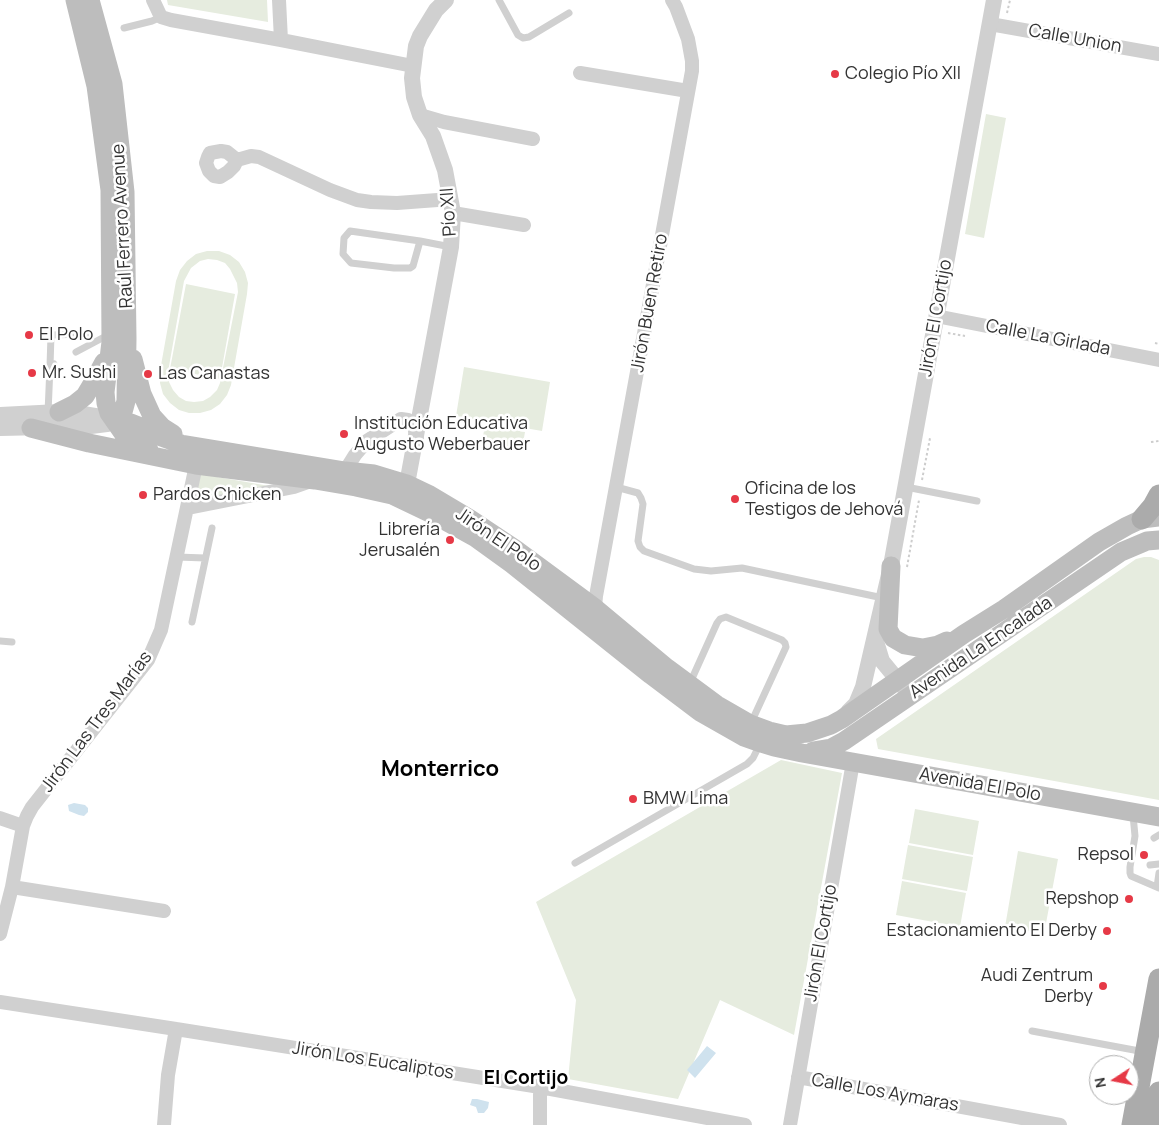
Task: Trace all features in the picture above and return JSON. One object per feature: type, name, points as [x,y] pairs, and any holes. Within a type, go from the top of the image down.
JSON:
[{"type":"main road","name":"Raúl Ferrero Avenue","points":[[75,0],[96,86],[110,190],[111,339],[126,401],[123,412],[114,420]]},
{"type":"main road","name":"Raúl Ferrero Avenue","points":[[90,0],[112,84],[125,192],[111,339]]},
{"type":"main road","points":[[53,413],[75,404],[84,396],[104,362],[111,339]]},
{"type":"main road","points":[[111,339],[142,394],[152,416],[162,427],[179,437],[236,453]]},
{"type":"main road","points":[[114,420],[129,438],[166,458]]},
{"type":"main road","name":"Jirón El Polo","points":[[114,420],[136,425],[180,444],[382,476],[407,484],[470,519],[515,549],[595,608],[667,668],[717,705],[750,724],[786,735],[807,733],[842,719]]},
{"type":"main road","points":[[31,428],[89,443],[166,458]]},
{"type":"main road","name":"Jirón El Polo","points":[[166,458],[196,465],[315,480],[392,495],[476,538],[512,564],[700,712],[744,737],[774,747],[802,752]]},
{"type":"main road","points":[[1151,518],[1153,506],[1159,495]]},
{"type":"main road","name":"Avenida La Encalada","points":[[842,719],[1099,542],[1127,526],[1151,518]]},
{"type":"main road","name":"Avenida La Encalada","points":[[802,752],[831,748],[850,737],[1122,552],[1147,541],[1159,540]]},
{"type":"main road","points":[[891,566],[888,629],[893,638],[905,645],[923,648],[964,634]]},
{"type":"main road","points":[[850,737],[879,710],[880,704],[878,702],[869,702]]},
{"type":"main road","name":"Avenida El Polo","points":[[802,752],[1159,817]]},
{"type":"main road","points":[[1132,1125],[1159,979]]},
{"type":"main road","points":[[1153,1125],[1159,1092]]},
{"type":"street","points":[[153,0],[161,17],[171,20],[413,66]]},
{"type":"street","points":[[279,0],[281,40]]},
{"type":"street","name":"Pío XII","points":[[407,484],[451,247],[452,206],[445,170],[433,136],[420,115],[414,97],[412,78],[416,46],[420,36],[436,10],[446,0]]},
{"type":"street","name":"Jirón Buen Retiro","points":[[595,608],[692,71],[688,39],[672,0]]},
{"type":"street","name":"Jirón El Cortijo","points":[[842,719],[856,704],[860,696],[891,566],[994,0]]},
{"type":"street","name":"Calle Union","points":[[990,24],[1159,54]]},
{"type":"street","points":[[580,73],[688,91]]},
{"type":"street","points":[[420,115],[444,122],[534,139]]},
{"type":"street","points":[[237,160],[251,156],[260,157],[330,190],[357,200],[452,206],[524,226]]},
{"type":"street","name":"Calle La Girlada","points":[[936,316],[1159,360]]},
{"type":"street","points":[[0,415],[77,413],[114,420]]},
{"type":"street","points":[[0,428],[100,425],[114,420]]},
{"type":"street","points":[[345,471],[355,454],[367,441],[401,420],[408,420],[414,427],[417,438]]},
{"type":"street","name":"Jirón Las Tres Marías","points":[[0,934],[12,887],[23,826],[32,807],[148,660],[161,630],[196,465]]},
{"type":"street","points":[[188,508],[294,487],[315,480]]},
{"type":"street","points":[[874,636],[882,661],[911,696]]},
{"type":"street","name":"Jirón El Cortijo","points":[[790,1125],[853,762]]},
{"type":"street","points":[[0,818],[23,826]]},
{"type":"street","points":[[12,887],[164,911]]},
{"type":"street","name":"Jirón Los Eucaliptos","points":[[0,1002],[540,1087],[745,1125]]},
{"type":"street","points":[[164,1125],[168,1075],[176,1029]]},
{"type":"street","name":"Calle Los Aymaras","points":[[798,1077],[1060,1125]]},
{"type":"street","points":[[540,1087],[540,1125]]},
{"type":"lane","points":[[499,0],[518,35],[523,38],[529,37],[569,13]]},
{"type":"lane","points":[[124,28],[161,17]]},
{"type":"lane","points":[[420,241],[413,266],[410,268],[351,263],[343,254],[344,238],[350,231],[420,241],[451,247]]},
{"type":"lane","points":[[53,413],[51,335],[84,334],[111,339]]},
{"type":"lane","points":[[76,352],[111,339]]},
{"type":"lane","points":[[616,487],[638,493],[642,498],[643,504],[638,541],[644,552],[694,569],[711,571],[742,568],[883,598]]},
{"type":"lane","points":[[905,487],[977,502]]},
{"type":"lane","points":[[192,622],[212,528]]},
{"type":"lane","points":[[176,557],[205,558]]},
{"type":"lane","points":[[689,684],[718,623],[726,617],[782,640],[786,646],[750,724]]},
{"type":"lane","points":[[0,641],[12,642]]},
{"type":"lane","points":[[575,864],[747,764],[753,758],[761,743]]},
{"type":"lane","points":[[1133,812],[1137,836],[1130,872],[1131,876],[1158,888],[1159,873]]},
{"type":"lane","points":[[1150,865],[1159,864]]},
{"type":"lane","points":[[1032,1031],[1145,1053]]},
{"type":"path","points":[[1155,343],[1159,344]]},
{"type":"path","points":[[1151,442],[1159,441]]},
{"type":"shaded area","points":[[167,0],[267,0],[268,22],[168,5]]},
{"type":"shaded area","points":[[986,114],[1006,118],[984,238],[965,234]]},
{"type":"shaded area","points":[[207,251],[219,251],[230,255],[239,262],[245,272],[248,283],[231,385],[227,395],[220,404],[211,410],[189,413],[179,410],[163,394],[160,383],[160,371],[176,281],[180,270],[196,254]],"holes":[[[208,259],[225,263],[230,269],[237,283],[238,292],[220,383],[217,390],[203,401],[186,401],[173,390],[169,382],[168,372],[184,281],[191,268],[200,261]]]},
{"type":"shaded area","points":[[186,284],[235,294],[220,379],[170,369]]},
{"type":"shaded area","points":[[464,367],[550,382],[542,431],[456,416]]},
{"type":"shaded area","points":[[485,425],[525,432],[522,449],[482,442]]},
{"type":"shaded area","points":[[200,474],[275,487],[194,502]]},
{"type":"shaded area","points":[[1144,557],[1159,560],[1159,800],[878,749],[876,739],[1136,559]]},
{"type":"shaded area","points":[[781,760],[842,773],[794,1035],[720,1000],[678,1099],[568,1079],[576,1000],[536,902]]},
{"type":"shaded area","points":[[915,809],[979,821],[973,855],[909,843]]},
{"type":"shaded area","points":[[908,845],[973,857],[967,891],[902,879]]},
{"type":"shaded area","points":[[1018,851],[1058,859],[1044,934],[1005,927]]},
{"type":"shaded area","points":[[902,881],[966,893],[960,927],[896,915]]},
{"type":"water","points":[[74,803],[85,805],[88,808],[88,812],[84,816],[69,811],[68,805]]},
{"type":"water","points":[[707,1046],[716,1053],[695,1078],[687,1070]]},
{"type":"water","points":[[472,1099],[489,1102],[488,1108],[484,1113],[478,1113],[476,1107],[470,1105]]},
{"type":"place","name":"Colegio Pío XII","points":[[835,74]]},
{"type":"place","name":"El Polo","points":[[29,335]]},
{"type":"place","name":"Mr. Sushi","points":[[32,373]]},
{"type":"place","name":"Las Canastas","points":[[148,374]]},
{"type":"place","name":"Institución Educativa Augusto Weberbauer","points":[[344,434]]},
{"type":"place","name":"Pardos Chicken","points":[[143,495]]},
{"type":"place","name":"Oficina de los Testigos de Jehová","points":[[735,499]]},
{"type":"place","name":"Librería Jerusalén","points":[[450,540]]},
{"type":"place","name":"BMW Lima","points":[[633,799]]},
{"type":"place","name":"Repsol","points":[[1144,855]]},
{"type":"place","name":"Repshop","points":[[1129,899]]},
{"type":"place","name":"Estacionamiento El Derby","points":[[1107,931]]},
{"type":"place","name":"Audi Zentrum Derby","points":[[1103,986]]},
{"type":"district","name":"Monterrico","points":[[440,770]]},
{"type":"district","name":"El Cortijo","points":[[526,1079]]}]
